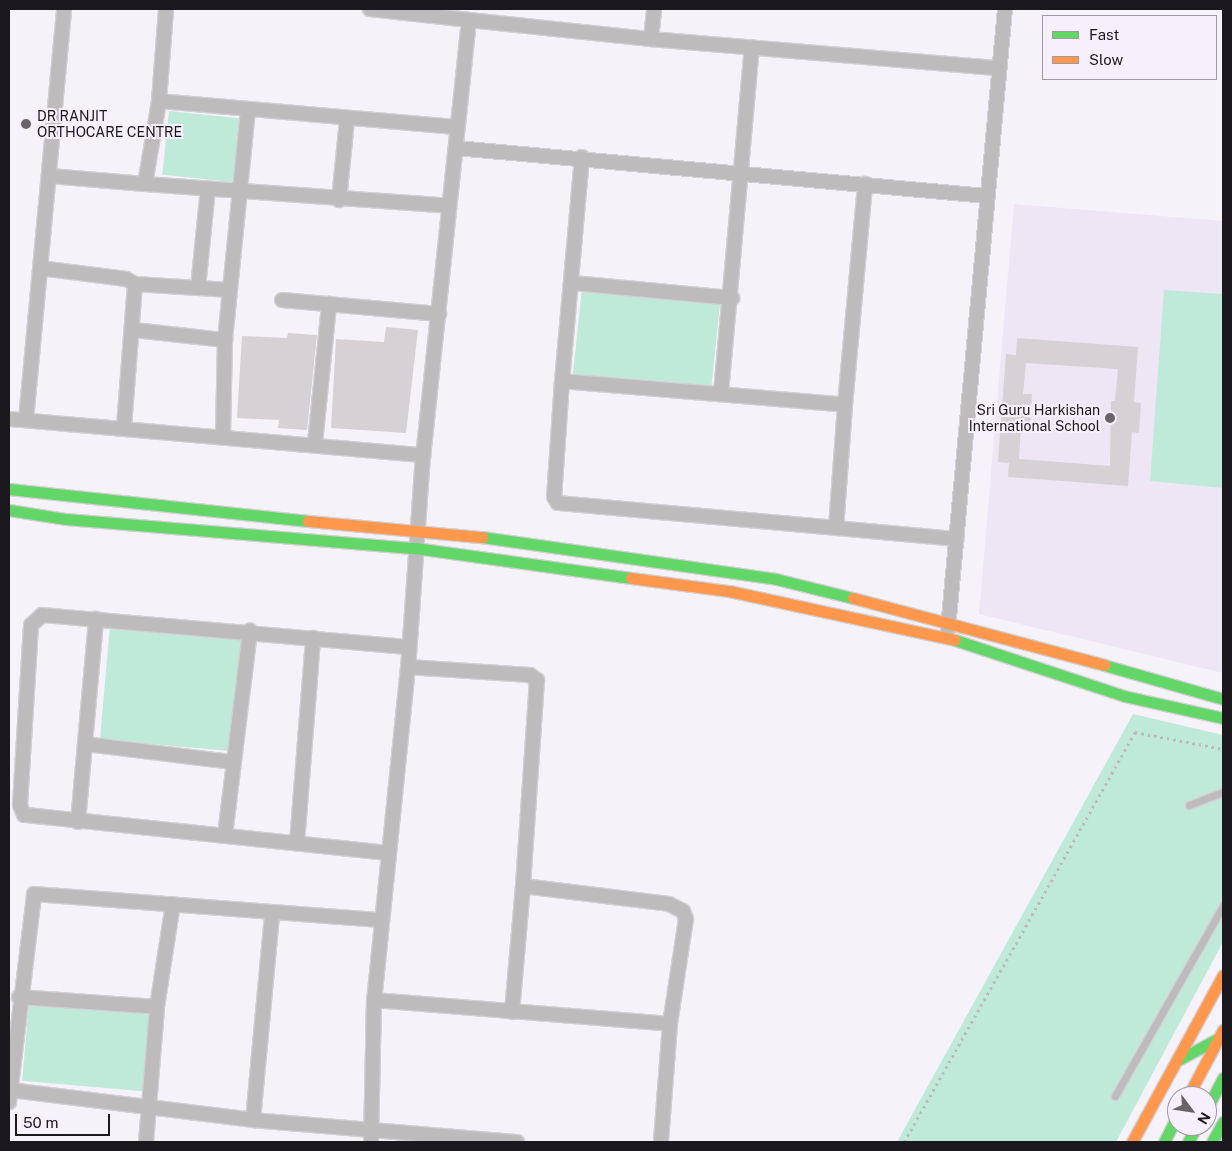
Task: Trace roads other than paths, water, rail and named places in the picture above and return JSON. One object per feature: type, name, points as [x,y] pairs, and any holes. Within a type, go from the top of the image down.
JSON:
[{"type":"main road","points":[[9,489],[236,515],[416,528],[542,542],[776,579],[949,621],[1223,699]]},
{"type":"main road","points":[[9,510],[66,519],[415,548],[729,591],[947,638],[1124,696],[1223,718]]},
{"type":"main road","points":[[1132,1142],[1223,975]]},
{"type":"main road","points":[[1178,1060],[1221,1034]]},
{"type":"main road","points":[[1193,1086],[1221,1034]]},
{"type":"main road","points":[[1217,1089],[1223,1078]]},
{"type":"main road","points":[[1212,1142],[1223,1122]]},
{"type":"street","points":[[26,420],[64,9]]},
{"type":"street","points":[[145,184],[158,102],[166,9]]},
{"type":"street","points":[[370,9],[651,39],[998,68]]},
{"type":"street","points":[[651,39],[654,9]]},
{"type":"street","points":[[947,638],[986,196],[1005,9]]},
{"type":"street","points":[[371,1137],[374,1000],[381,920],[408,667],[416,528],[423,455],[469,20]]},
{"type":"street","points":[[721,393],[744,173],[752,47]]},
{"type":"street","points":[[158,102],[347,120],[457,127]]},
{"type":"street","points":[[223,434],[226,340],[248,111]]},
{"type":"street","points":[[339,200],[347,120]]},
{"type":"street","points":[[456,148],[582,157],[986,196]]},
{"type":"street","points":[[582,157],[554,497],[558,503],[956,539]]},
{"type":"street","points":[[50,176],[240,190],[339,200],[449,206]]},
{"type":"street","points":[[836,528],[865,184]]},
{"type":"street","points":[[198,288],[208,188]]},
{"type":"street","points":[[40,268],[126,278],[134,284],[230,290]]},
{"type":"street","points":[[572,283],[732,298]]},
{"type":"street","points":[[124,428],[134,330],[134,284]]},
{"type":"street","points":[[282,300],[439,314]]},
{"type":"street","points":[[316,443],[329,304]]},
{"type":"street","points":[[134,330],[226,340]]},
{"type":"street","points":[[562,382],[721,393],[845,405]]},
{"type":"street","points":[[9,419],[223,434],[423,455]]},
{"type":"street","points":[[388,853],[24,815],[20,811],[31,625],[42,614],[250,631],[409,647]]},
{"type":"street","points":[[78,822],[96,619]]},
{"type":"street","points":[[225,835],[232,762],[250,631]]},
{"type":"street","points":[[298,843],[313,638]]},
{"type":"street","points":[[408,667],[530,675],[536,680],[523,886],[512,1012]]},
{"type":"street","points":[[85,744],[232,762]]},
{"type":"street","points":[[523,886],[668,904],[683,911],[685,925],[670,1024],[661,1142]]},
{"type":"street","points":[[381,920],[272,914],[173,904],[34,894],[19,997],[9,1096],[149,1106],[371,1137],[517,1142]]},
{"type":"street","points":[[146,1142],[157,1007],[173,904]]},
{"type":"street","points":[[253,1120],[272,914]]},
{"type":"street","points":[[19,997],[157,1007]]},
{"type":"street","points":[[374,1000],[670,1024]]},
{"type":"lane","points":[[1189,804],[1223,792]]},
{"type":"lane","points":[[1115,1096],[1223,906]]},
{"type":"place","name":"DR RANJIT ORTHOCARE CENTRE","points":[[26,124]]},
{"type":"place","name":"Sri Guru Harkishan International School","points":[[1110,418]]}]
